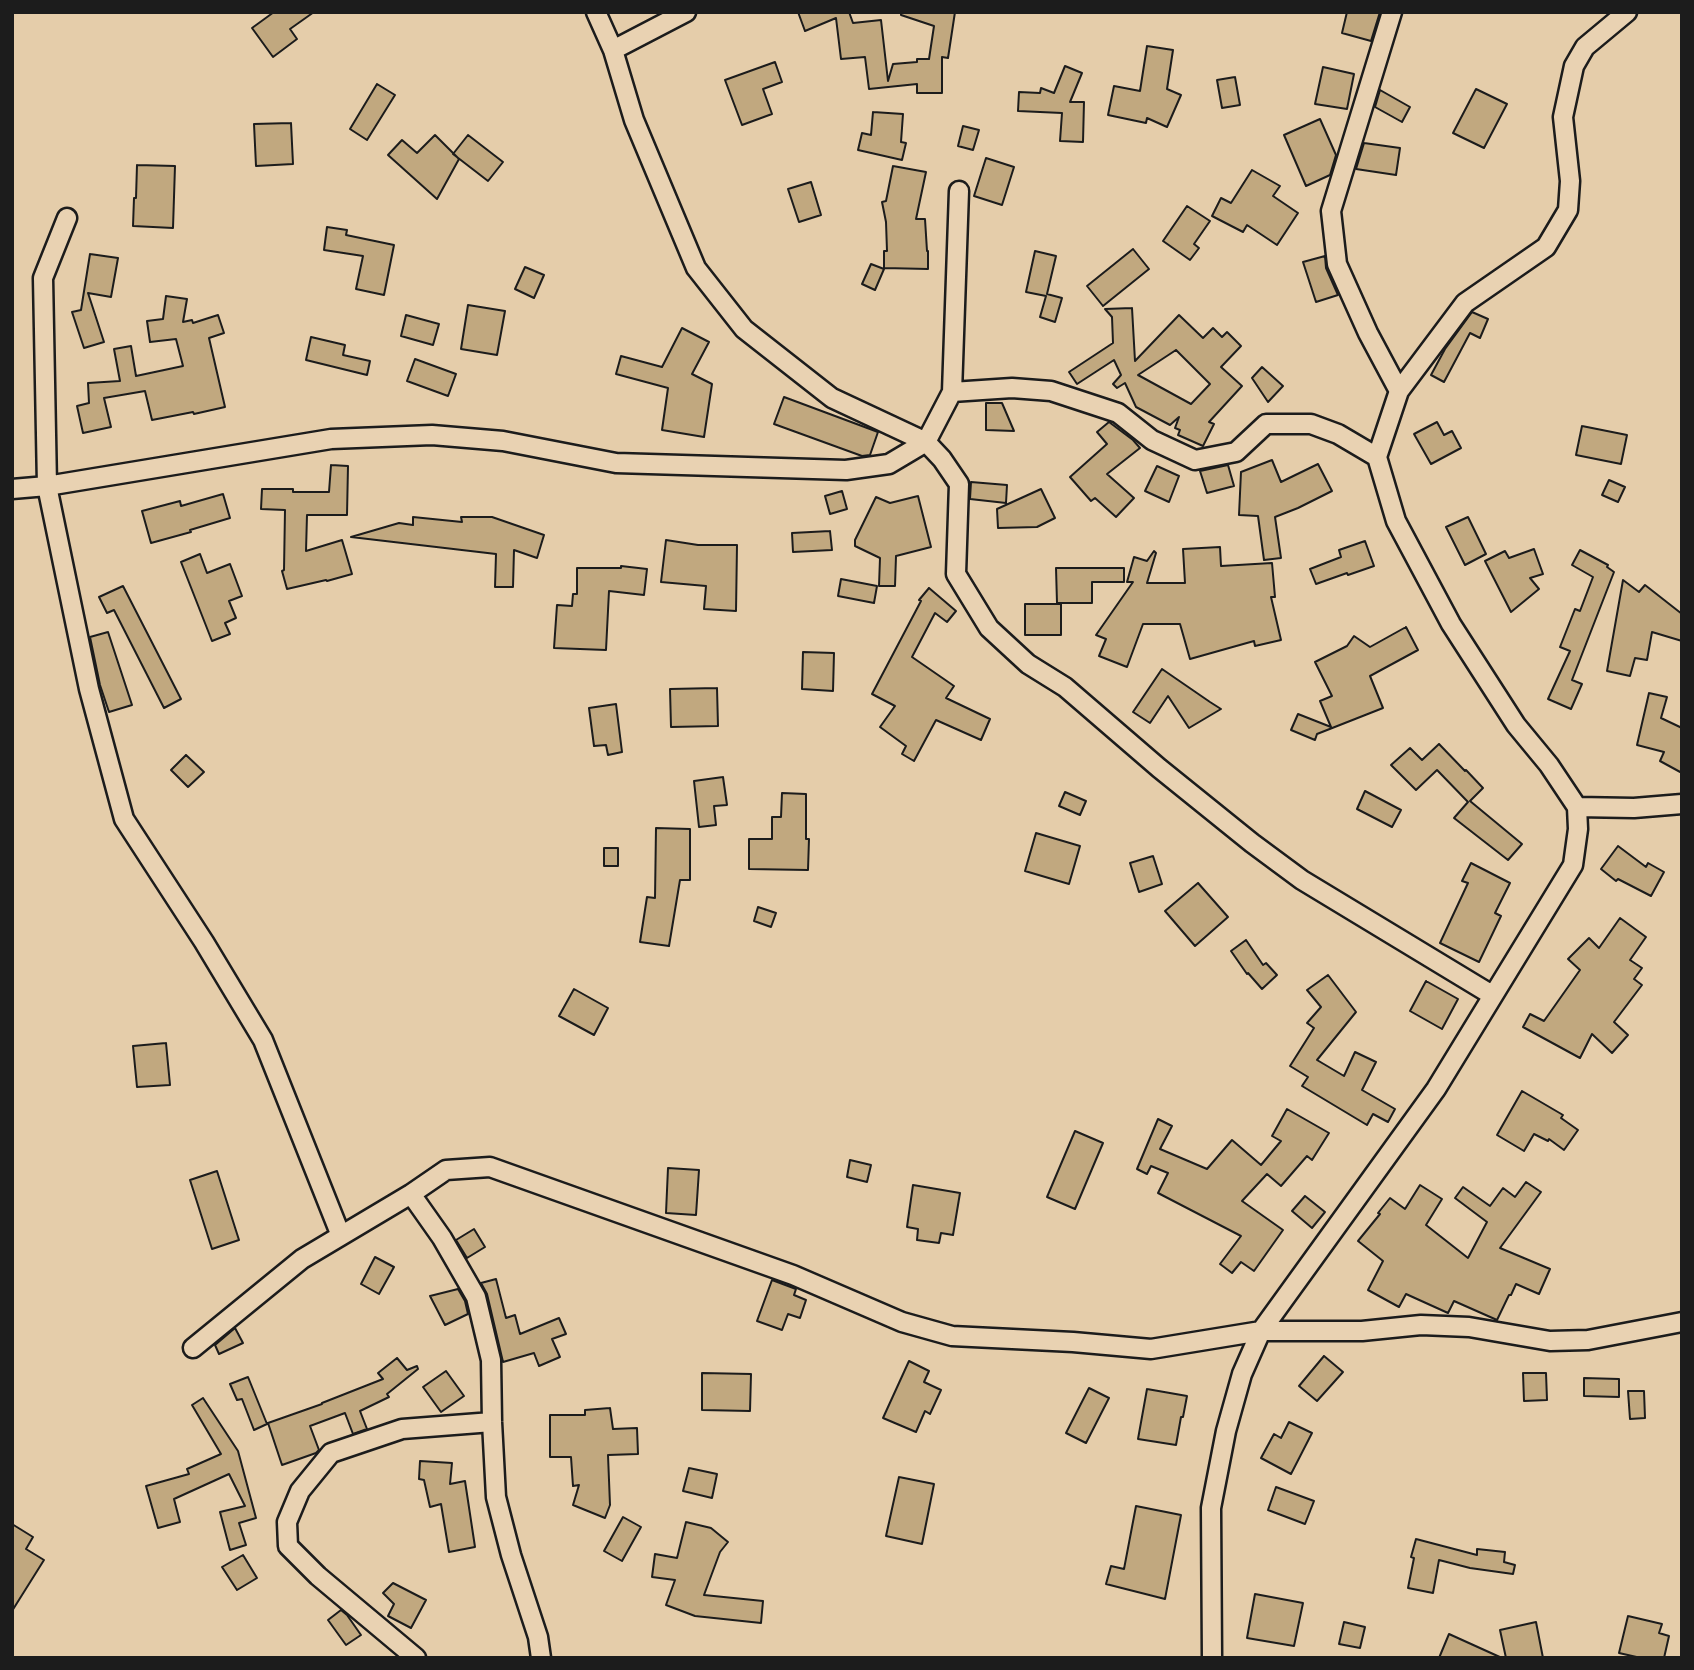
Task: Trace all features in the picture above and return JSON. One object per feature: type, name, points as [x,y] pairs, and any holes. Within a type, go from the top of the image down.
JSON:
[{"type":"street","points":[[596,12],[613,50],[634,120],[696,268],[744,329],[832,398],[926,442],[942,459],[959,484],[956,574],[989,628],[1028,664],[1065,687],[1159,768],[1292,873],[1492,995]]},
{"type":"street","points":[[613,50],[686,12]]},
{"type":"street","points":[[1392,12],[1331,211],[1337,264],[1368,333],[1399,391]]},
{"type":"street","points":[[1212,1658],[1211,1508],[1229,1420],[1242,1374],[1261,1331],[1436,1089],[1573,865],[1578,829],[1577,807],[1549,765],[1516,725],[1451,624],[1396,521],[1377,457],[1399,391],[1465,303],[1546,247],[1568,210],[1570,181],[1563,117],[1574,66],[1585,47],[1627,12]]},
{"type":"street","points":[[12,489],[47,486],[331,439],[432,435],[503,441],[616,463],[846,470],[889,464],[926,442],[952,392],[959,191]]},
{"type":"street","points":[[67,218],[43,278],[47,486],[89,689],[124,819],[204,942],[263,1040],[341,1236]]},
{"type":"street","points":[[952,392],[1012,388],[1051,391],[1118,413],[1153,440],[1195,460],[1236,452],[1266,425],[1311,424],[1338,435],[1377,457]]},
{"type":"street","points":[[1577,807],[1634,808],[1682,804]]},
{"type":"street","points":[[193,1348],[302,1259],[411,1195],[446,1170],[490,1167],[793,1275],[902,1322],[952,1336],[1152,1349],[1261,1331],[1362,1331],[1421,1325],[1469,1327],[1550,1341],[1588,1340],[1682,1322]]},
{"type":"street","points":[[411,1195],[442,1238],[476,1297],[491,1360],[496,1497],[511,1555],[538,1637],[541,1658]]},
{"type":"street","points":[[416,1658],[317,1576],[288,1546],[287,1521],[300,1492],[331,1453],[402,1429],[492,1422]]},
{"type":"building","points":[[274,12],[314,12],[290,29],[297,39],[273,57],[252,28]]},
{"type":"building","points":[[798,12],[849,12],[853,23],[881,20],[888,81],[893,64],[929,59],[934,26],[901,15],[901,12],[955,12],[948,58],[942,57],[942,93],[917,93],[917,84],[869,89],[865,57],[841,59],[836,18],[805,31]]},
{"type":"building","points":[[1347,12],[1380,12],[1371,41],[1342,33]]},
{"type":"building","points":[[1147,46],[1173,50],[1167,89],[1181,95],[1167,127],[1147,118],[1146,123],[1108,115],[1114,86],[1140,91]]},
{"type":"building","points":[[775,62],[782,82],[763,89],[772,114],[742,125],[725,80]]},
{"type":"building","points":[[1065,66],[1082,73],[1070,102],[1084,102],[1083,142],[1060,141],[1062,113],[1018,111],[1019,92],[1040,93],[1041,88],[1054,93]]},
{"type":"building","points":[[1323,67],[1354,74],[1347,109],[1315,104]]},
{"type":"building","points":[[1235,77],[1240,105],[1222,108],[1217,80]]},
{"type":"building","points":[[377,84],[395,95],[367,140],[350,129]]},
{"type":"building","points":[[1476,89],[1507,104],[1484,148],[1453,133]]},
{"type":"building","points":[[1380,90],[1410,107],[1402,122],[1375,107]]},
{"type":"building","points":[[873,112],[903,114],[901,142],[906,143],[902,160],[858,150],[862,133],[871,135]]},
{"type":"building","points":[[1320,119],[1336,155],[1330,175],[1306,186],[1284,135]]},
{"type":"building","points":[[291,123],[293,164],[256,166],[254,124]]},
{"type":"building","points":[[963,126],[979,130],[973,150],[958,146]]},
{"type":"building","points":[[435,135],[459,159],[437,199],[388,155],[402,140],[417,153]]},
{"type":"building","points":[[468,135],[503,162],[488,181],[453,154]]},
{"type":"building","points":[[1364,143],[1400,148],[1396,175],[1356,169]]},
{"type":"building","points":[[986,158],[1014,167],[1002,205],[974,196]]},
{"type":"building","points":[[137,165],[175,166],[173,228],[133,226]]},
{"type":"building","points":[[893,166],[926,172],[916,219],[925,219],[928,269],[884,268],[884,251],[887,251],[882,202],[886,201]]},
{"type":"building","points":[[1252,170],[1280,186],[1273,196],[1298,213],[1277,245],[1247,225],[1243,232],[1212,216],[1221,198],[1231,203]]},
{"type":"building","points":[[811,182],[821,215],[799,222],[788,189]]},
{"type":"building","points":[[1187,206],[1210,221],[1194,244],[1199,248],[1190,260],[1163,241]]},
{"type":"building","points":[[327,227],[347,230],[346,235],[394,245],[384,295],[356,289],[363,256],[324,250]]},
{"type":"building","points":[[1133,249],[1149,269],[1103,306],[1087,286]]},
{"type":"building","points":[[1035,251],[1056,256],[1047,294],[1062,298],[1055,322],[1040,317],[1046,296],[1026,292]]},
{"type":"building","points":[[90,254],[118,258],[111,297],[88,293],[104,342],[84,348],[72,312],[81,310]]},
{"type":"building","points":[[1325,256],[1326,268],[1338,295],[1316,302],[1303,262]]},
{"type":"building","points":[[871,264],[884,269],[875,290],[862,284]]},
{"type":"building","points":[[525,267],[544,275],[534,298],[515,289]]},
{"type":"building","points":[[166,296],[187,299],[183,322],[192,320],[193,323],[218,315],[224,333],[209,338],[225,407],[152,420],[145,391],[104,398],[111,427],[83,433],[77,406],[89,403],[88,383],[120,381],[114,349],[131,346],[136,376],[183,366],[176,339],[150,342],[147,321],[163,319]]},
{"type":"building","points":[[468,305],[505,311],[497,355],[461,349]]},
{"type":"building","points":[[1132,308],[1135,361],[1179,315],[1203,338],[1213,328],[1222,337],[1227,332],[1241,346],[1221,367],[1242,386],[1209,422],[1214,424],[1203,446],[1178,435],[1180,430],[1175,428],[1179,417],[1170,425],[1136,407],[1125,383],[1117,388],[1113,384],[1121,375],[1114,360],[1077,384],[1069,372],[1113,343],[1112,317],[1105,309]],"holes":[[[1176,350],[1210,384],[1191,404],[1138,375]]]},
{"type":"building","points":[[1472,312],[1488,319],[1480,338],[1470,333],[1444,382],[1431,375],[1445,349]]},
{"type":"building","points":[[406,315],[439,324],[433,345],[401,336]]},
{"type":"building","points":[[682,328],[709,342],[692,374],[712,384],[704,437],[662,430],[668,388],[616,374],[621,356],[662,367]]},
{"type":"building","points":[[311,337],[345,345],[343,355],[370,361],[367,375],[306,360]]},
{"type":"building","points":[[415,359],[456,374],[448,396],[407,381]]},
{"type":"building","points":[[1262,367],[1283,386],[1268,402],[1252,378]]},
{"type":"building","points":[[784,397],[878,432],[870,455],[862,456],[774,424]]},
{"type":"building","points":[[986,403],[1002,403],[1014,431],[986,430]]},
{"type":"building","points":[[1109,422],[1140,448],[1107,474],[1134,498],[1116,517],[1095,498],[1091,501],[1070,477],[1107,444],[1097,432]]},
{"type":"building","points":[[1437,422],[1444,435],[1452,431],[1461,448],[1431,464],[1414,434]]},
{"type":"building","points":[[1582,426],[1627,435],[1621,464],[1576,455]]},
{"type":"building","points":[[1272,460],[1281,482],[1318,464],[1332,491],[1275,517],[1281,558],[1264,560],[1258,516],[1239,515],[1241,472]]},
{"type":"building","points":[[331,465],[348,466],[347,515],[307,515],[306,551],[342,540],[352,574],[287,589],[282,571],[285,510],[261,509],[262,489],[329,492]]},
{"type":"building","points":[[1228,465],[1234,486],[1207,493],[1200,471]]},
{"type":"building","points":[[1157,466],[1179,476],[1169,502],[1145,491]]},
{"type":"building","points":[[1609,480],[1625,487],[1618,502],[1602,495]]},
{"type":"building","points":[[971,482],[1007,485],[1006,503],[970,499]]},
{"type":"building","points":[[1041,489],[1055,518],[1037,527],[998,528],[997,509]]},
{"type":"building","points":[[842,491],[847,509],[830,514],[825,496]]},
{"type":"building","points":[[223,494],[230,518],[151,543],[142,511],[180,501],[181,506]]},
{"type":"building","points":[[918,496],[931,547],[896,556],[895,586],[879,586],[880,558],[855,546],[855,540],[876,497],[890,503]]},
{"type":"building","points":[[413,517],[462,522],[461,517],[492,517],[544,535],[537,558],[514,550],[513,587],[495,587],[496,554],[351,537],[399,523],[413,525]]},
{"type":"building","points":[[1468,517],[1486,554],[1465,565],[1446,527]]},
{"type":"building","points":[[830,531],[832,550],[793,552],[792,533]]},
{"type":"building","points":[[666,540],[698,545],[737,545],[736,611],[704,609],[706,586],[661,582]]},
{"type":"building","points":[[1365,541],[1374,566],[1316,584],[1310,569],[1341,557],[1339,550]]},
{"type":"building","points":[[1220,547],[1221,566],[1272,563],[1275,597],[1271,597],[1281,640],[1255,646],[1254,641],[1190,659],[1180,624],[1143,624],[1127,667],[1099,656],[1106,639],[1096,635],[1133,582],[1127,582],[1134,557],[1147,561],[1154,551],[1156,553],[1147,583],[1185,583],[1183,549]]},
{"type":"building","points":[[1534,549],[1543,574],[1530,578],[1539,589],[1511,612],[1485,561],[1505,551],[1509,558]]},
{"type":"building","points":[[1580,550],[1608,565],[1614,572],[1572,680],[1582,684],[1571,709],[1548,699],[1570,651],[1560,647],[1575,609],[1580,611],[1593,577],[1572,565]]},
{"type":"building","points":[[200,554],[207,573],[230,564],[242,596],[229,601],[236,618],[225,623],[230,634],[212,641],[181,562]]},
{"type":"building","points":[[621,566],[647,569],[644,595],[609,591],[606,650],[554,648],[557,605],[572,606],[573,594],[577,594],[577,568]]},
{"type":"building","points":[[1056,568],[1124,568],[1124,582],[1092,582],[1092,603],[1057,603]]},
{"type":"building","points":[[841,579],[877,586],[874,603],[838,596]]},
{"type":"building","points":[[1623,580],[1639,592],[1645,585],[1682,614],[1682,641],[1652,632],[1647,660],[1635,658],[1630,676],[1607,671]]},
{"type":"building","points":[[123,586],[181,699],[164,708],[114,610],[107,613],[99,597]]},
{"type":"building","points":[[929,588],[956,611],[947,622],[935,613],[912,657],[954,686],[946,698],[990,719],[981,740],[936,720],[914,761],[902,754],[906,746],[880,727],[895,706],[872,694],[921,601],[919,600]]},
{"type":"building","points":[[1025,604],[1061,604],[1061,635],[1025,635]]},
{"type":"building","points":[[1406,627],[1418,650],[1370,676],[1383,708],[1317,734],[1315,740],[1291,730],[1298,714],[1331,727],[1320,701],[1332,696],[1315,662],[1347,646],[1354,636],[1370,647]]},
{"type":"building","points":[[108,632],[132,705],[109,712],[90,637]]},
{"type":"building","points":[[803,652],[834,653],[833,691],[802,689]]},
{"type":"building","points":[[1162,669],[1221,709],[1189,728],[1168,696],[1150,723],[1133,712]]},
{"type":"building","points":[[717,688],[718,726],[671,727],[670,689]]},
{"type":"building","points":[[1649,693],[1667,697],[1661,718],[1682,728],[1682,773],[1660,761],[1664,752],[1637,745]]},
{"type":"building","points":[[616,704],[622,752],[608,755],[606,745],[594,746],[589,708]]},
{"type":"building","points":[[1439,744],[1483,788],[1470,801],[1522,844],[1508,860],[1454,818],[1468,802],[1437,770],[1416,790],[1391,765],[1410,748],[1422,760]]},
{"type":"building","points":[[186,755],[204,772],[188,787],[171,770]]},
{"type":"building","points":[[723,777],[727,805],[714,806],[716,825],[699,827],[694,781]]},
{"type":"building","points":[[1365,791],[1401,810],[1392,827],[1357,809]]},
{"type":"building","points":[[1065,792],[1086,801],[1080,815],[1059,806]]},
{"type":"building","points":[[782,793],[806,794],[808,870],[749,869],[749,839],[772,839],[772,817],[781,817]]},
{"type":"building","points":[[656,828],[690,829],[690,880],[680,880],[669,946],[640,942],[647,897],[655,898]]},
{"type":"building","points":[[1036,833],[1080,846],[1069,884],[1025,871]]},
{"type":"building","points":[[1618,846],[1646,867],[1648,863],[1664,872],[1651,896],[1618,879],[1616,881],[1601,869]]},
{"type":"building","points":[[604,848],[618,848],[618,866],[604,866]]},
{"type":"building","points":[[1153,856],[1162,884],[1139,892],[1130,863]]},
{"type":"building","points":[[1471,863],[1510,883],[1495,913],[1501,916],[1479,962],[1440,943],[1468,883],[1462,881]]},
{"type":"building","points":[[1198,883],[1228,917],[1195,946],[1165,911]]},
{"type":"building","points":[[758,907],[776,913],[771,927],[754,921]]},
{"type":"building","points":[[1620,918],[1646,937],[1630,960],[1642,968],[1634,979],[1642,985],[1614,1022],[1628,1035],[1612,1053],[1592,1034],[1580,1058],[1523,1027],[1530,1014],[1544,1021],[1580,970],[1568,959],[1589,938],[1599,948]]},
{"type":"building","points":[[1246,940],[1263,965],[1266,963],[1277,975],[1262,989],[1247,974],[1231,951]]},
{"type":"building","points":[[1328,975],[1356,1012],[1317,1060],[1344,1076],[1355,1052],[1376,1062],[1362,1090],[1395,1109],[1388,1122],[1373,1114],[1367,1125],[1302,1086],[1308,1077],[1290,1066],[1314,1028],[1307,1023],[1321,1007],[1307,990]]},
{"type":"building","points":[[1426,981],[1458,999],[1442,1029],[1410,1011]]},
{"type":"building","points":[[574,989],[608,1008],[594,1035],[559,1016]]},
{"type":"building","points":[[166,1043],[170,1085],[137,1087],[133,1046]]},
{"type":"building","points":[[1522,1091],[1563,1115],[1561,1118],[1578,1130],[1564,1150],[1549,1139],[1548,1141],[1534,1134],[1524,1151],[1497,1135]]},
{"type":"building","points":[[1287,1109],[1329,1133],[1312,1160],[1307,1156],[1281,1186],[1267,1174],[1242,1201],[1283,1230],[1254,1271],[1241,1262],[1232,1273],[1220,1264],[1241,1236],[1158,1193],[1168,1173],[1151,1166],[1147,1174],[1137,1169],[1158,1119],[1172,1126],[1160,1149],[1207,1169],[1232,1140],[1261,1165],[1281,1141],[1272,1136]]},
{"type":"building","points":[[1075,1131],[1103,1143],[1075,1209],[1047,1197]]},
{"type":"building","points":[[850,1160],[871,1165],[867,1182],[847,1177]]},
{"type":"building","points":[[668,1168],[699,1170],[696,1215],[666,1213]]},
{"type":"building","points":[[217,1171],[239,1240],[212,1249],[190,1180]]},
{"type":"building","points":[[1526,1182],[1541,1192],[1500,1248],[1550,1269],[1539,1294],[1516,1284],[1497,1320],[1454,1301],[1448,1313],[1406,1294],[1399,1307],[1368,1290],[1383,1261],[1358,1241],[1390,1198],[1405,1209],[1420,1185],[1442,1199],[1426,1225],[1468,1258],[1487,1222],[1455,1198],[1463,1187],[1490,1206],[1503,1188],[1515,1197]]},
{"type":"building","points":[[913,1185],[960,1193],[953,1235],[941,1233],[939,1243],[917,1240],[918,1229],[907,1227]]},
{"type":"building","points":[[1305,1196],[1325,1212],[1312,1228],[1292,1211]]},
{"type":"building","points":[[474,1229],[485,1247],[467,1258],[456,1240]]},
{"type":"building","points":[[375,1257],[394,1267],[379,1294],[361,1284]]},
{"type":"building","points":[[496,1279],[506,1318],[515,1315],[520,1334],[559,1318],[566,1334],[552,1339],[560,1357],[539,1366],[534,1353],[503,1362],[487,1294],[481,1283]]},
{"type":"building","points":[[772,1280],[796,1289],[794,1295],[806,1300],[800,1318],[788,1314],[782,1330],[757,1321]]},
{"type":"building","points":[[458,1289],[468,1314],[445,1325],[430,1296]]},
{"type":"building","points":[[235,1328],[243,1343],[219,1354],[215,1345]]},
{"type":"building","points":[[1324,1356],[1343,1372],[1317,1401],[1299,1386]]},
{"type":"building","points":[[397,1358],[407,1370],[417,1366],[418,1369],[387,1394],[389,1397],[360,1411],[367,1429],[353,1434],[345,1413],[310,1426],[319,1450],[282,1465],[268,1423],[383,1379],[378,1373]]},
{"type":"building","points":[[909,1361],[929,1371],[924,1382],[941,1390],[930,1414],[925,1411],[916,1432],[883,1418]]},
{"type":"building","points":[[446,1371],[464,1396],[441,1412],[423,1387]]},
{"type":"building","points":[[702,1373],[751,1374],[750,1411],[702,1410]]},
{"type":"building","points":[[1523,1373],[1546,1373],[1547,1400],[1524,1401]]},
{"type":"building","points":[[248,1377],[267,1424],[254,1430],[242,1399],[237,1400],[230,1384]]},
{"type":"building","points":[[1584,1378],[1619,1379],[1619,1397],[1584,1396]]},
{"type":"building","points":[[1089,1388],[1109,1398],[1086,1443],[1066,1433]]},
{"type":"building","points":[[1147,1389],[1187,1396],[1176,1445],[1138,1439]]},
{"type":"building","points":[[1628,1391],[1644,1391],[1645,1418],[1630,1419]]},
{"type":"building","points":[[203,1398],[238,1451],[256,1518],[239,1523],[246,1545],[230,1550],[220,1512],[245,1506],[229,1474],[174,1499],[180,1522],[158,1528],[146,1486],[189,1474],[187,1469],[221,1454],[192,1405]]},
{"type":"building","points":[[610,1408],[613,1429],[637,1428],[638,1454],[608,1455],[610,1505],[605,1518],[573,1505],[579,1485],[573,1486],[571,1457],[550,1457],[550,1415],[585,1415],[585,1410]]},
{"type":"building","points":[[1289,1422],[1312,1433],[1291,1474],[1261,1458],[1274,1434],[1281,1438]]},
{"type":"building","points":[[420,1461],[452,1463],[450,1484],[465,1481],[475,1547],[449,1552],[441,1504],[430,1507],[424,1480],[419,1479]]},
{"type":"building","points":[[689,1468],[717,1474],[712,1498],[683,1491]]},
{"type":"building","points":[[899,1477],[934,1484],[922,1544],[886,1536]]},
{"type":"building","points":[[1276,1487],[1314,1501],[1305,1524],[1268,1510]]},
{"type":"building","points":[[1136,1506],[1181,1515],[1165,1599],[1106,1584],[1111,1566],[1124,1569]]},
{"type":"building","points":[[623,1517],[641,1527],[622,1561],[604,1551]]},
{"type":"building","points":[[686,1522],[711,1528],[728,1542],[720,1552],[704,1595],[763,1601],[761,1623],[695,1616],[666,1605],[675,1580],[652,1577],[655,1554],[677,1558]]},
{"type":"building","points":[[12,1524],[33,1537],[26,1549],[44,1560],[12,1611]]},
{"type":"building","points":[[1416,1539],[1477,1555],[1477,1549],[1505,1552],[1504,1562],[1515,1565],[1513,1574],[1439,1560],[1433,1593],[1408,1588]]},
{"type":"building","points":[[243,1555],[257,1578],[237,1590],[222,1567]]},
{"type":"building","points":[[393,1583],[426,1600],[411,1628],[388,1616],[394,1604],[383,1593]]},
{"type":"building","points":[[1255,1594],[1303,1603],[1294,1646],[1247,1638]]},
{"type":"building","points":[[341,1610],[361,1635],[346,1645],[328,1620]]},
{"type":"building","points":[[1628,1616],[1662,1624],[1659,1633],[1669,1636],[1664,1658],[1641,1658],[1619,1653]]},
{"type":"building","points":[[1344,1622],[1365,1627],[1360,1648],[1339,1644]]},
{"type":"building","points":[[1536,1622],[1543,1658],[1506,1658],[1500,1630]]},
{"type":"building","points":[[1449,1634],[1502,1658],[1439,1658]]}]
